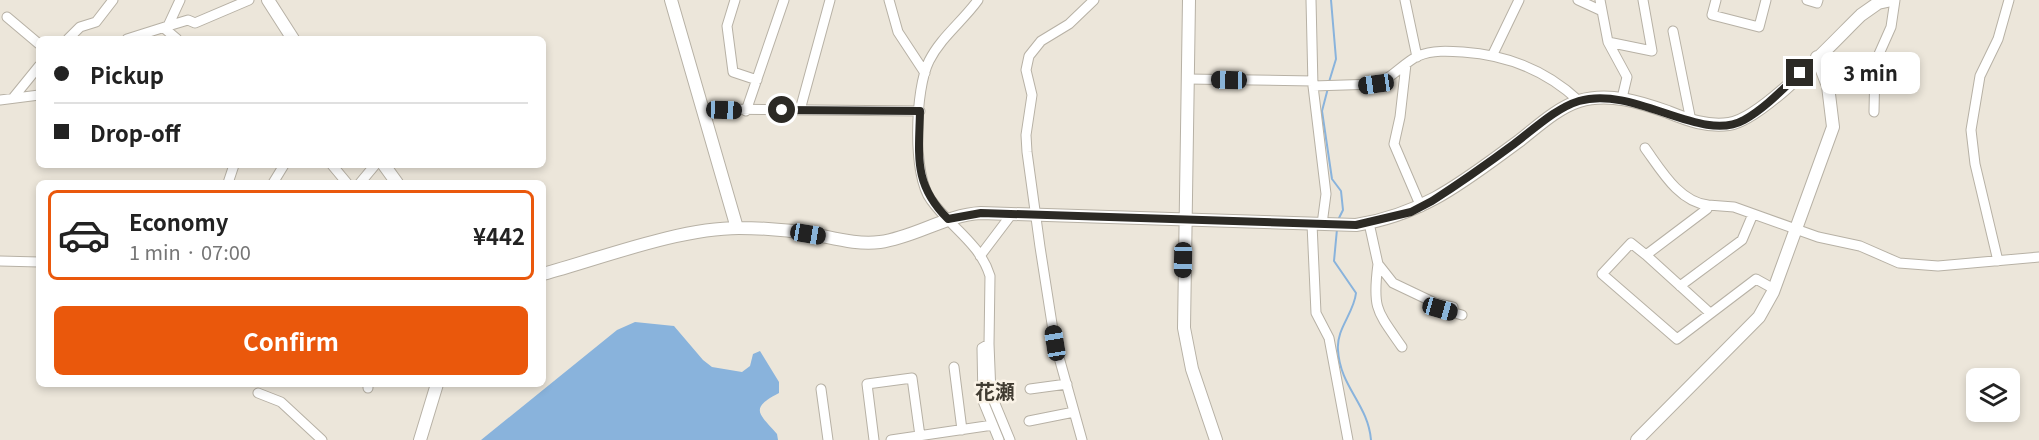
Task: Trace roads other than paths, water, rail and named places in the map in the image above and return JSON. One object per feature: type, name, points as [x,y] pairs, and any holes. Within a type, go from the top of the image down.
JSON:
[{"type":"street","points":[[71,36],[80,27],[96,22],[112,0]]},
{"type":"street","points":[[166,27],[180,0]]},
{"type":"street","points":[[137,36],[188,20],[195,23],[249,0]]},
{"type":"street","points":[[268,0],[291,36]]},
{"type":"street","points":[[671,0],[737,228]]},
{"type":"street","points":[[735,0],[727,26],[733,72],[757,80]]},
{"type":"street","points":[[746,111],[784,0]]},
{"type":"street","points":[[800,110],[830,0]]},
{"type":"street","points":[[889,0],[898,32],[925,73]]},
{"type":"street","points":[[978,0],[938,46],[925,73],[920,111],[922,180],[929,198],[987,265],[992,288],[990,344],[992,394],[1010,440]]},
{"type":"street","points":[[1080,439],[1055,343],[1036,217],[1026,135],[1032,95],[1026,70],[1029,56],[1041,41],[1069,24],[1094,0]]},
{"type":"street","points":[[1189,0],[1183,220],[1184,328],[1192,369],[1216,440]]},
{"type":"street","points":[[1311,0],[1313,84],[1326,194],[1327,224],[1316,313],[1329,338],[1348,440]]},
{"type":"street","points":[[1405,0],[1417,57]]},
{"type":"street","points":[[1493,54],[1519,0]]},
{"type":"street","points":[[1578,0],[1602,11]]},
{"type":"street","points":[[1600,0],[1608,42],[1616,52],[1627,77],[1622,98]]},
{"type":"street","points":[[1608,42],[1652,51],[1643,0]]},
{"type":"street","points":[[1716,0],[1712,15],[1759,27],[1766,0]]},
{"type":"street","points":[[1807,0],[1817,3],[1818,0]]},
{"type":"street","points":[[546,273],[678,237],[737,228],[769,229],[849,241],[877,242],[910,236],[948,219],[974,213],[1036,217],[1369,223],[1421,207],[1468,178],[1556,112],[1579,101],[1622,98],[1691,121],[1712,125],[1743,120],[1767,104],[1861,15],[1879,2],[1894,0],[1891,27],[1875,63],[1874,112]]},
{"type":"street","points":[[1998,261],[1975,164],[1971,130],[1980,76],[1998,39],[2009,0]]},
{"type":"street","points":[[7,17],[36,41]]},
{"type":"street","points":[[166,27],[174,36]]},
{"type":"street","points":[[1673,31],[1691,121]]},
{"type":"street","points":[[1187,79],[1376,84],[1384,81],[1417,57],[1445,51],[1493,54],[1534,69],[1579,101]]},
{"type":"street","points":[[1637,440],[1759,317],[1774,289],[1833,127],[1828,86],[1817,57]]},
{"type":"street","points":[[1406,64],[1402,106],[1394,144],[1421,207]]},
{"type":"street","points":[[13,98],[36,70]]},
{"type":"street","points":[[0,100],[36,95]]},
{"type":"street","points":[[703,109],[920,111]]},
{"type":"street","points":[[1645,148],[1668,179],[1687,198],[1699,204],[1734,207],[1797,230],[1860,246],[1899,263],[1938,266],[2039,257]]},
{"type":"street","points":[[334,168],[344,180]]},
{"type":"street","points":[[362,180],[372,168]]},
{"type":"street","points":[[1646,255],[1707,209],[1708,205]]},
{"type":"street","points":[[1680,286],[1742,240],[1753,214]]},
{"type":"street","points":[[980,256],[1011,215]]},
{"type":"street","points":[[1369,223],[1378,264],[1376,305],[1378,313],[1402,347]]},
{"type":"street","points":[[1710,314],[1631,243],[1602,273],[1677,339],[1710,314],[1756,279],[1774,289]]},
{"type":"street","points":[[0,261],[36,262]]},
{"type":"street","points":[[1378,264],[1384,273],[1401,288],[1414,291],[1435,303],[1453,307]]},
{"type":"street","points":[[1435,303],[1440,309],[1462,315]]},
{"type":"street","points":[[990,344],[982,348],[981,389],[999,440]]},
{"type":"street","points":[[954,367],[965,430],[970,440]]},
{"type":"street","points":[[874,440],[867,384],[912,378],[924,437]]},
{"type":"street","points":[[1030,389],[1067,384]]},
{"type":"street","points":[[420,440],[436,387]]},
{"type":"street","points":[[821,389],[828,440]]},
{"type":"street","points":[[258,393],[281,402],[322,440]]},
{"type":"street","points":[[1029,421],[1074,412]]},
{"type":"street","points":[[891,440],[924,437],[993,425]]},
{"type":"water","points":[[635,322],[674,326],[703,360],[712,367],[742,372],[750,366],[753,354],[760,351],[779,382],[779,393],[763,403],[760,408],[762,416],[777,434],[778,440],[481,440],[617,330]]},
{"type":"waterway","points":[[1329,82],[1336,59],[1331,0]]},
{"type":"waterway","points":[[1328,88],[1322,111],[1332,179],[1341,191],[1343,210],[1338,220]]},
{"type":"waterway","points":[[1337,229],[1334,261],[1356,293],[1338,342],[1340,363],[1365,416],[1371,440]]},
{"type":"district","name":"花瀬","points":[[995,390]]}]
